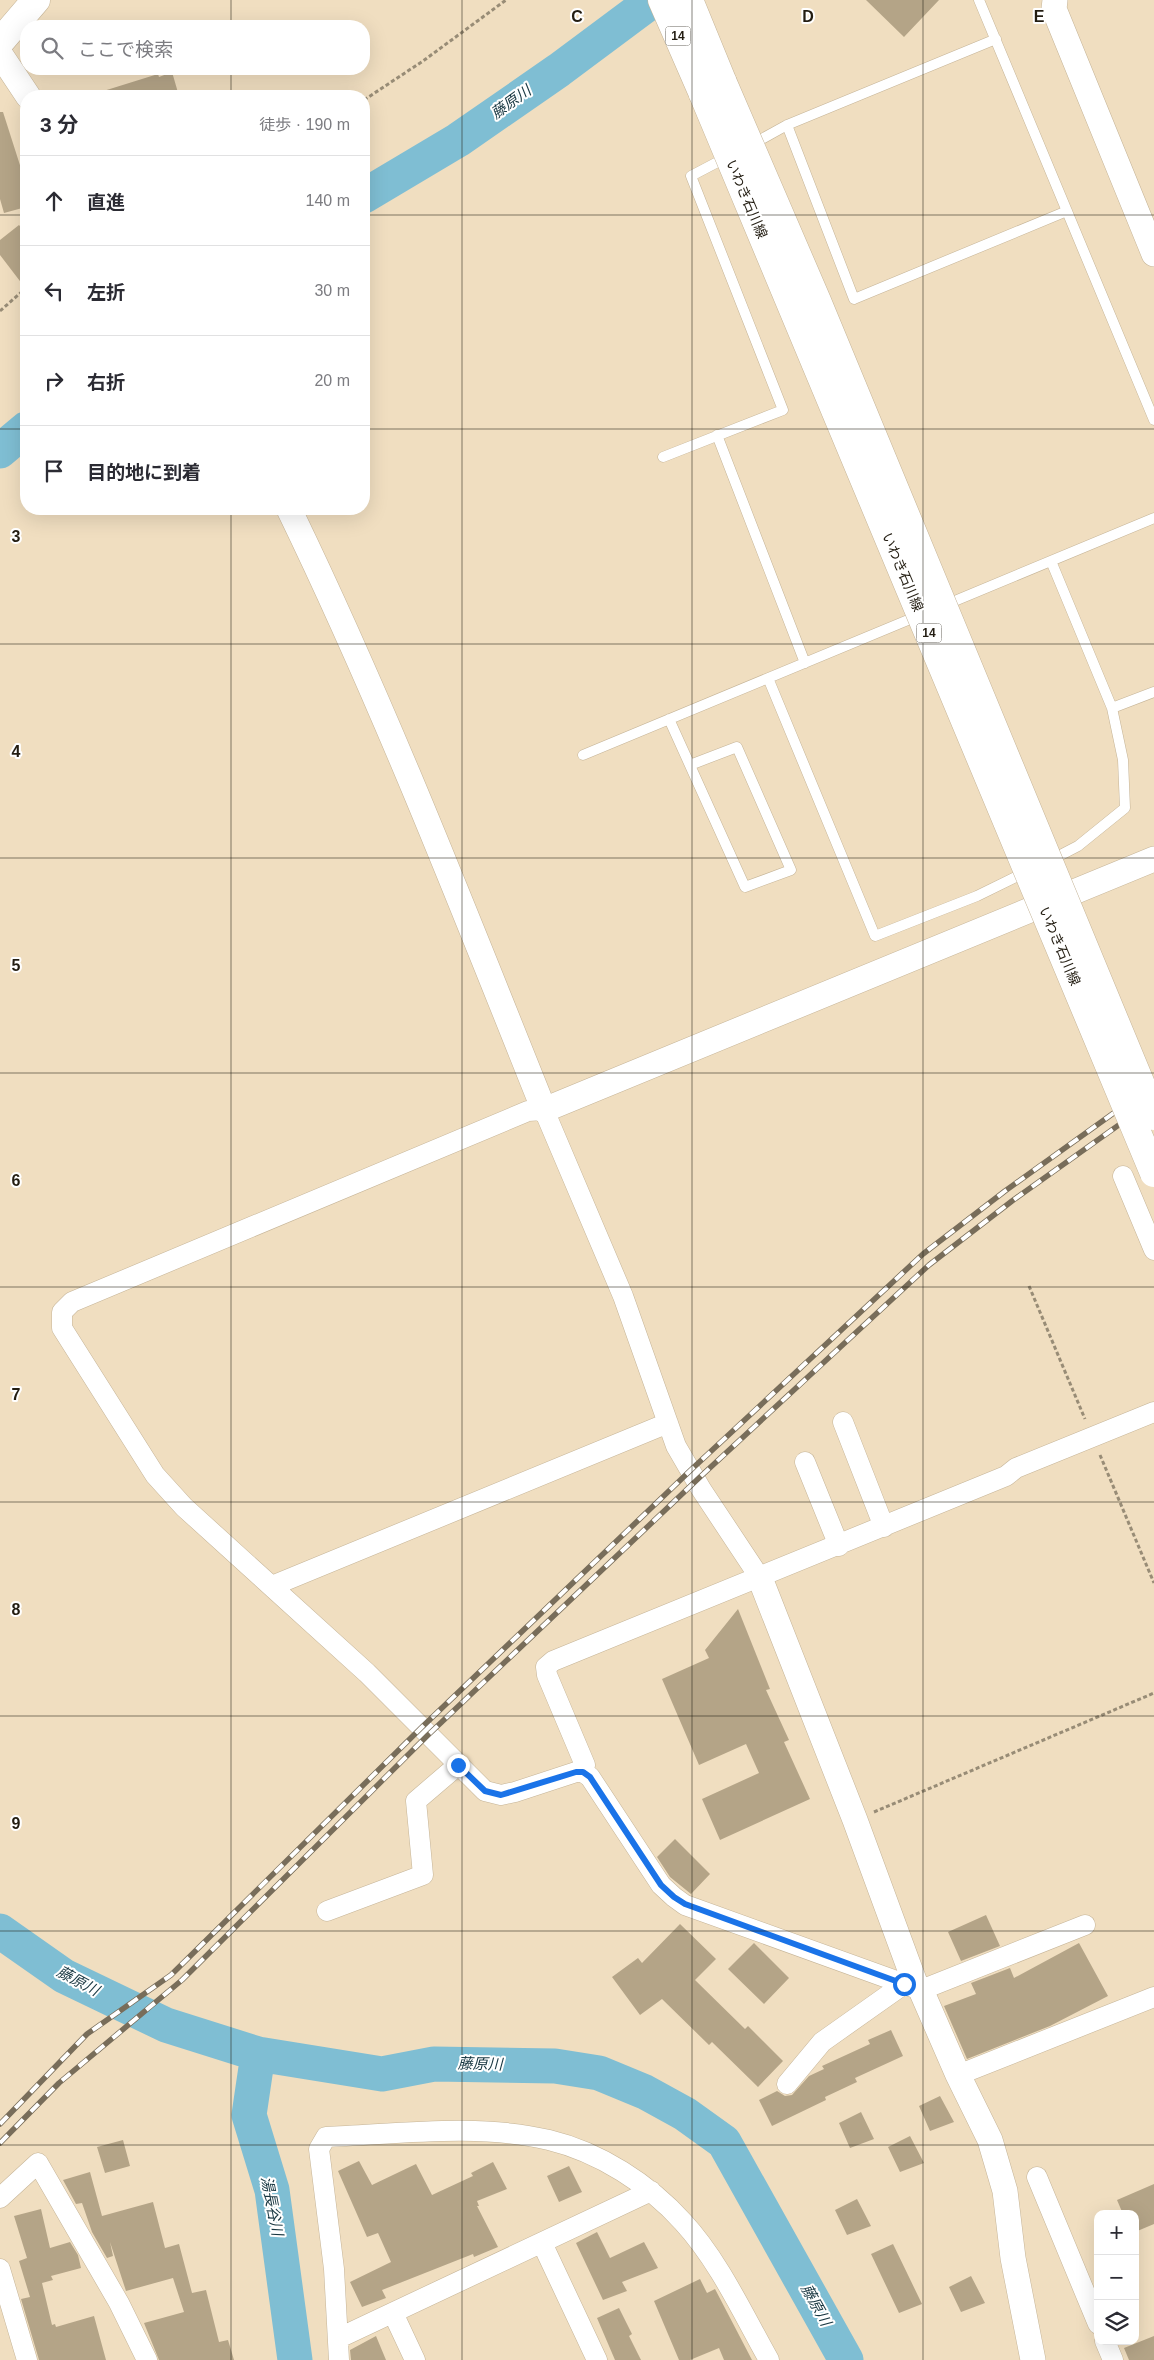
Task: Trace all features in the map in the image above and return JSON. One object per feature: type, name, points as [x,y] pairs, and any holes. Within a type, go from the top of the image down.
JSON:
[{"type":"main road","points":[[0,42],[36,0]]},
{"type":"main road","name":"いわき石川線","points":[[662,0],[709,77],[817,302],[1154,1116]]},
{"type":"main road","name":"いわき石川線","points":[[689,0],[709,77],[1154,1173]]},
{"type":"street","points":[[1055,0],[1054,9],[1154,254]]},
{"type":"street","points":[[0,54],[24,90]]},
{"type":"street","points":[[293,515],[334,602],[426,814],[544,1110],[623,1296],[676,1446],[701,1490],[760,1578],[855,1820],[915,1983],[912,1987]]},
{"type":"street","points":[[1033,2360],[1013,2258],[1005,2191],[990,2140],[912,1987],[685,1904],[674,1897],[661,1885],[590,1777],[583,1772],[576,1772],[501,1795],[485,1791],[367,1673],[184,1508],[155,1474],[62,1328],[62,1312],[72,1302],[528,1111],[544,1110],[1154,859]]},
{"type":"street","points":[[1124,1176],[1154,1250]]},
{"type":"street","points":[[583,1772],[585,1765],[546,1675],[546,1667],[553,1662],[839,1546],[1006,1476],[1016,1468],[1154,1412]]},
{"type":"street","points":[[843,1422],[884,1527]]},
{"type":"street","points":[[272,1586],[668,1423]]},
{"type":"street","points":[[805,1462],[839,1546]]},
{"type":"street","points":[[327,1911],[423,1875],[416,1801],[458,1765]]},
{"type":"street","points":[[787,2084],[822,2042],[912,1987],[1085,1925]]},
{"type":"street","points":[[958,2075],[1154,1997]]},
{"type":"street","points":[[339,2360],[334,2269],[319,2149],[326,2137],[443,2131],[509,2134],[550,2140],[595,2157],[651,2191],[684,2222],[714,2263],[769,2360]]},
{"type":"street","points":[[0,2198],[38,2162],[119,2303],[147,2360]]},
{"type":"street","points":[[1037,2177],[1094,2314]]},
{"type":"street","points":[[339,2338],[651,2191]]},
{"type":"street","points":[[542,2242],[597,2360]]},
{"type":"street","points":[[0,2269],[27,2360]]},
{"type":"street","points":[[393,2313],[415,2360]]},
{"type":"street","points":[[1107,2345],[1113,2360]]},
{"type":"lane","points":[[979,0],[1154,420]]},
{"type":"lane","points":[[662,457],[783,410],[691,176],[788,125],[996,39]]},
{"type":"lane","points":[[788,125],[854,299],[1067,211]]},
{"type":"lane","points":[[717,435],[805,663]]},
{"type":"lane","points":[[583,755],[1154,518]]},
{"type":"lane","points":[[768,678],[875,936],[977,896],[1078,846],[1125,808],[1123,760],[1112,708],[1051,561]]},
{"type":"lane","points":[[1112,708],[1154,692]]},
{"type":"lane","points":[[669,719],[690,766],[745,887],[791,870],[737,747],[690,766]]},
{"type":"path","points":[[370,96],[423,61],[506,0]]},
{"type":"path","points":[[0,311],[20,293]]},
{"type":"path","points":[[855,1820],[1154,1693]]},
{"type":"building","points":[[866,0],[939,0],[904,37]]},
{"type":"building","points":[[155,75],[158,75],[159,77],[173,75],[177,90],[107,90]]},
{"type":"building","points":[[0,112],[3,112],[20,165],[20,209],[4,213],[0,199]]},
{"type":"building","points":[[19,225],[20,226],[20,281],[0,255],[0,240]]},
{"type":"building","points":[[738,1609],[770,1689],[766,1690],[789,1740],[784,1742],[810,1799],[720,1840],[702,1799],[759,1773],[746,1744],[699,1765],[662,1679],[709,1658],[705,1650]]},
{"type":"building","points":[[675,1839],[710,1874],[691,1894],[670,1877],[657,1857]]},
{"type":"building","points":[[986,1915],[1000,1946],[961,1961],[948,1932]]},
{"type":"building","points":[[680,1924],[716,1959],[695,1980],[745,2029],[748,2026],[783,2061],[758,2087],[712,2042],[709,2045],[662,1999],[640,2015],[612,1977],[638,1958],[642,1963]]},
{"type":"building","points":[[754,1943],[789,1978],[764,2004],[728,1969]]},
{"type":"building","points":[[1079,1943],[1108,1996],[1050,2026],[967,2059],[944,2006],[976,1994],[971,1983],[1010,1968],[1014,1978]]},
{"type":"building","points":[[891,2030],[903,2056],[855,2078],[857,2082],[825,2097],[826,2100],[772,2126],[759,2100],[777,2091],[785,2096],[792,2095],[809,2076],[824,2069],[822,2066],[870,2044],[868,2040]]},
{"type":"building","points":[[940,2096],[954,2122],[930,2131],[919,2106]]},
{"type":"building","points":[[861,2112],[874,2139],[850,2148],[839,2123]]},
{"type":"building","points":[[910,2136],[924,2163],[900,2172],[888,2147]]},
{"type":"building","points":[[123,2140],[130,2166],[105,2173],[97,2147]]},
{"type":"building","points":[[359,2161],[372,2185],[416,2164],[432,2195],[473,2176],[471,2173],[493,2162],[507,2189],[477,2201],[479,2206],[477,2206],[498,2247],[474,2257],[473,2254],[382,2290],[386,2298],[362,2307],[350,2282],[391,2262],[378,2233],[367,2237],[338,2171]]},
{"type":"building","points":[[569,2166],[582,2192],[559,2202],[547,2176]]},
{"type":"building","points":[[90,2172],[102,2216],[153,2202],[165,2248],[179,2244],[192,2293],[206,2290],[219,2342],[228,2340],[234,2360],[159,2360],[144,2323],[184,2312],[173,2278],[126,2291],[110,2242],[113,2256],[107,2258],[92,2232],[82,2203],[76,2204],[63,2180]]},
{"type":"building","points":[[1154,2184],[1154,2224],[1139,2230],[1139,2210],[1121,2210],[1117,2200]]},
{"type":"building","points":[[857,2199],[871,2226],[847,2235],[835,2210]]},
{"type":"building","points":[[41,2209],[50,2248],[70,2242],[78,2255],[81,2268],[51,2276],[53,2280],[42,2283],[52,2325],[55,2324],[56,2327],[94,2316],[106,2360],[39,2360],[21,2299],[30,2297],[19,2261],[27,2258],[14,2216]]},
{"type":"building","points":[[597,2232],[610,2258],[644,2242],[658,2268],[622,2282],[627,2291],[603,2300],[576,2243]]},
{"type":"building","points":[[893,2244],[922,2304],[899,2313],[871,2254]]},
{"type":"building","points":[[971,2276],[985,2303],[961,2312],[949,2287]]},
{"type":"building","points":[[700,2279],[707,2293],[715,2289],[752,2360],[724,2360],[719,2348],[690,2360],[679,2360],[654,2301]]},
{"type":"building","points":[[619,2308],[632,2334],[629,2336],[641,2360],[615,2360],[597,2318]]},
{"type":"building","points":[[376,2336],[386,2360],[351,2360],[350,2350]]},
{"type":"building","points":[[1154,2336],[1154,2360],[1129,2360],[1124,2348],[1139,2345],[1139,2342]]},
{"type":"waterway","name":"藤原川","points":[[370,192],[458,140],[559,70],[653,0]]},
{"type":"waterway","name":"藤原川","points":[[0,451],[20,434]]},
{"type":"waterway","name":"藤原川","points":[[0,1931],[64,1976],[166,2025],[258,2054],[382,2074],[434,2064],[555,2066],[599,2073],[645,2092],[685,2114],[724,2142],[846,2360]]},
{"type":"waterway","name":"湯長谷川","points":[[258,2054],[249,2115],[272,2190],[295,2360]]},
{"type":"railway","points":[[0,2124],[87,2034],[171,1975],[421,1728],[694,1467],[923,1254],[1005,1191],[1154,1084]]},
{"type":"railway","points":[[0,2143],[59,2083],[182,1980],[428,1735],[700,1477],[929,1265],[1012,1201],[1154,1100]]},
{"type":"route","points":[[458,1765],[485,1791],[501,1795],[576,1772],[583,1772],[590,1777],[661,1885],[674,1897],[685,1904],[904,1984]]}]
